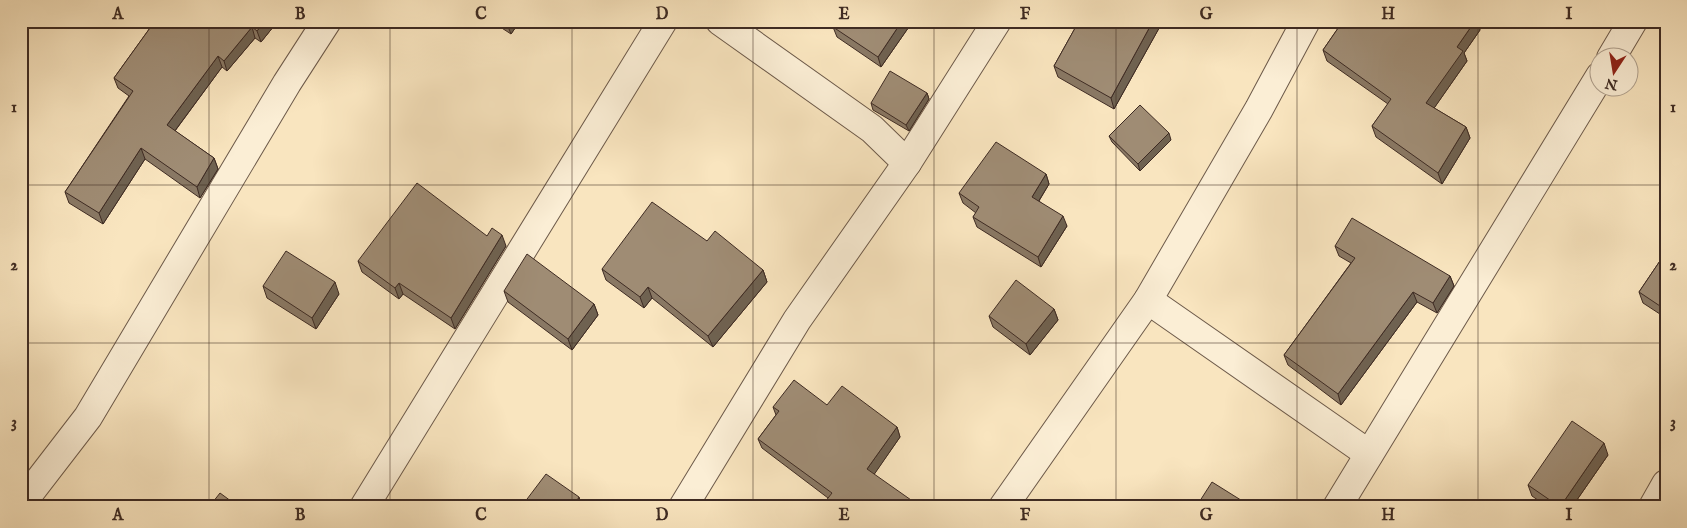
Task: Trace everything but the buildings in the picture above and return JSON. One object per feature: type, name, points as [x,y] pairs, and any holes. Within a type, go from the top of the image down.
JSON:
[{"type":"street","points":[[21,504],[88,417],[327,21]]},
{"type":"street","points":[[364,507],[663,21]]},
{"type":"street","points":[[720,21],[872,129],[907,162]]},
{"type":"street","points":[[683,507],[797,320],[907,162],[997,21]]},
{"type":"street","points":[[1003,507],[1148,300],[1259,109],[1306,21]]},
{"type":"street","points":[[1617,48],[1633,21]]},
{"type":"street","points":[[1337,507],[1590,92]]},
{"type":"street","points":[[1148,300],[1369,454]]},
{"type":"street","points":[[1653,507],[1666,484]]}]
